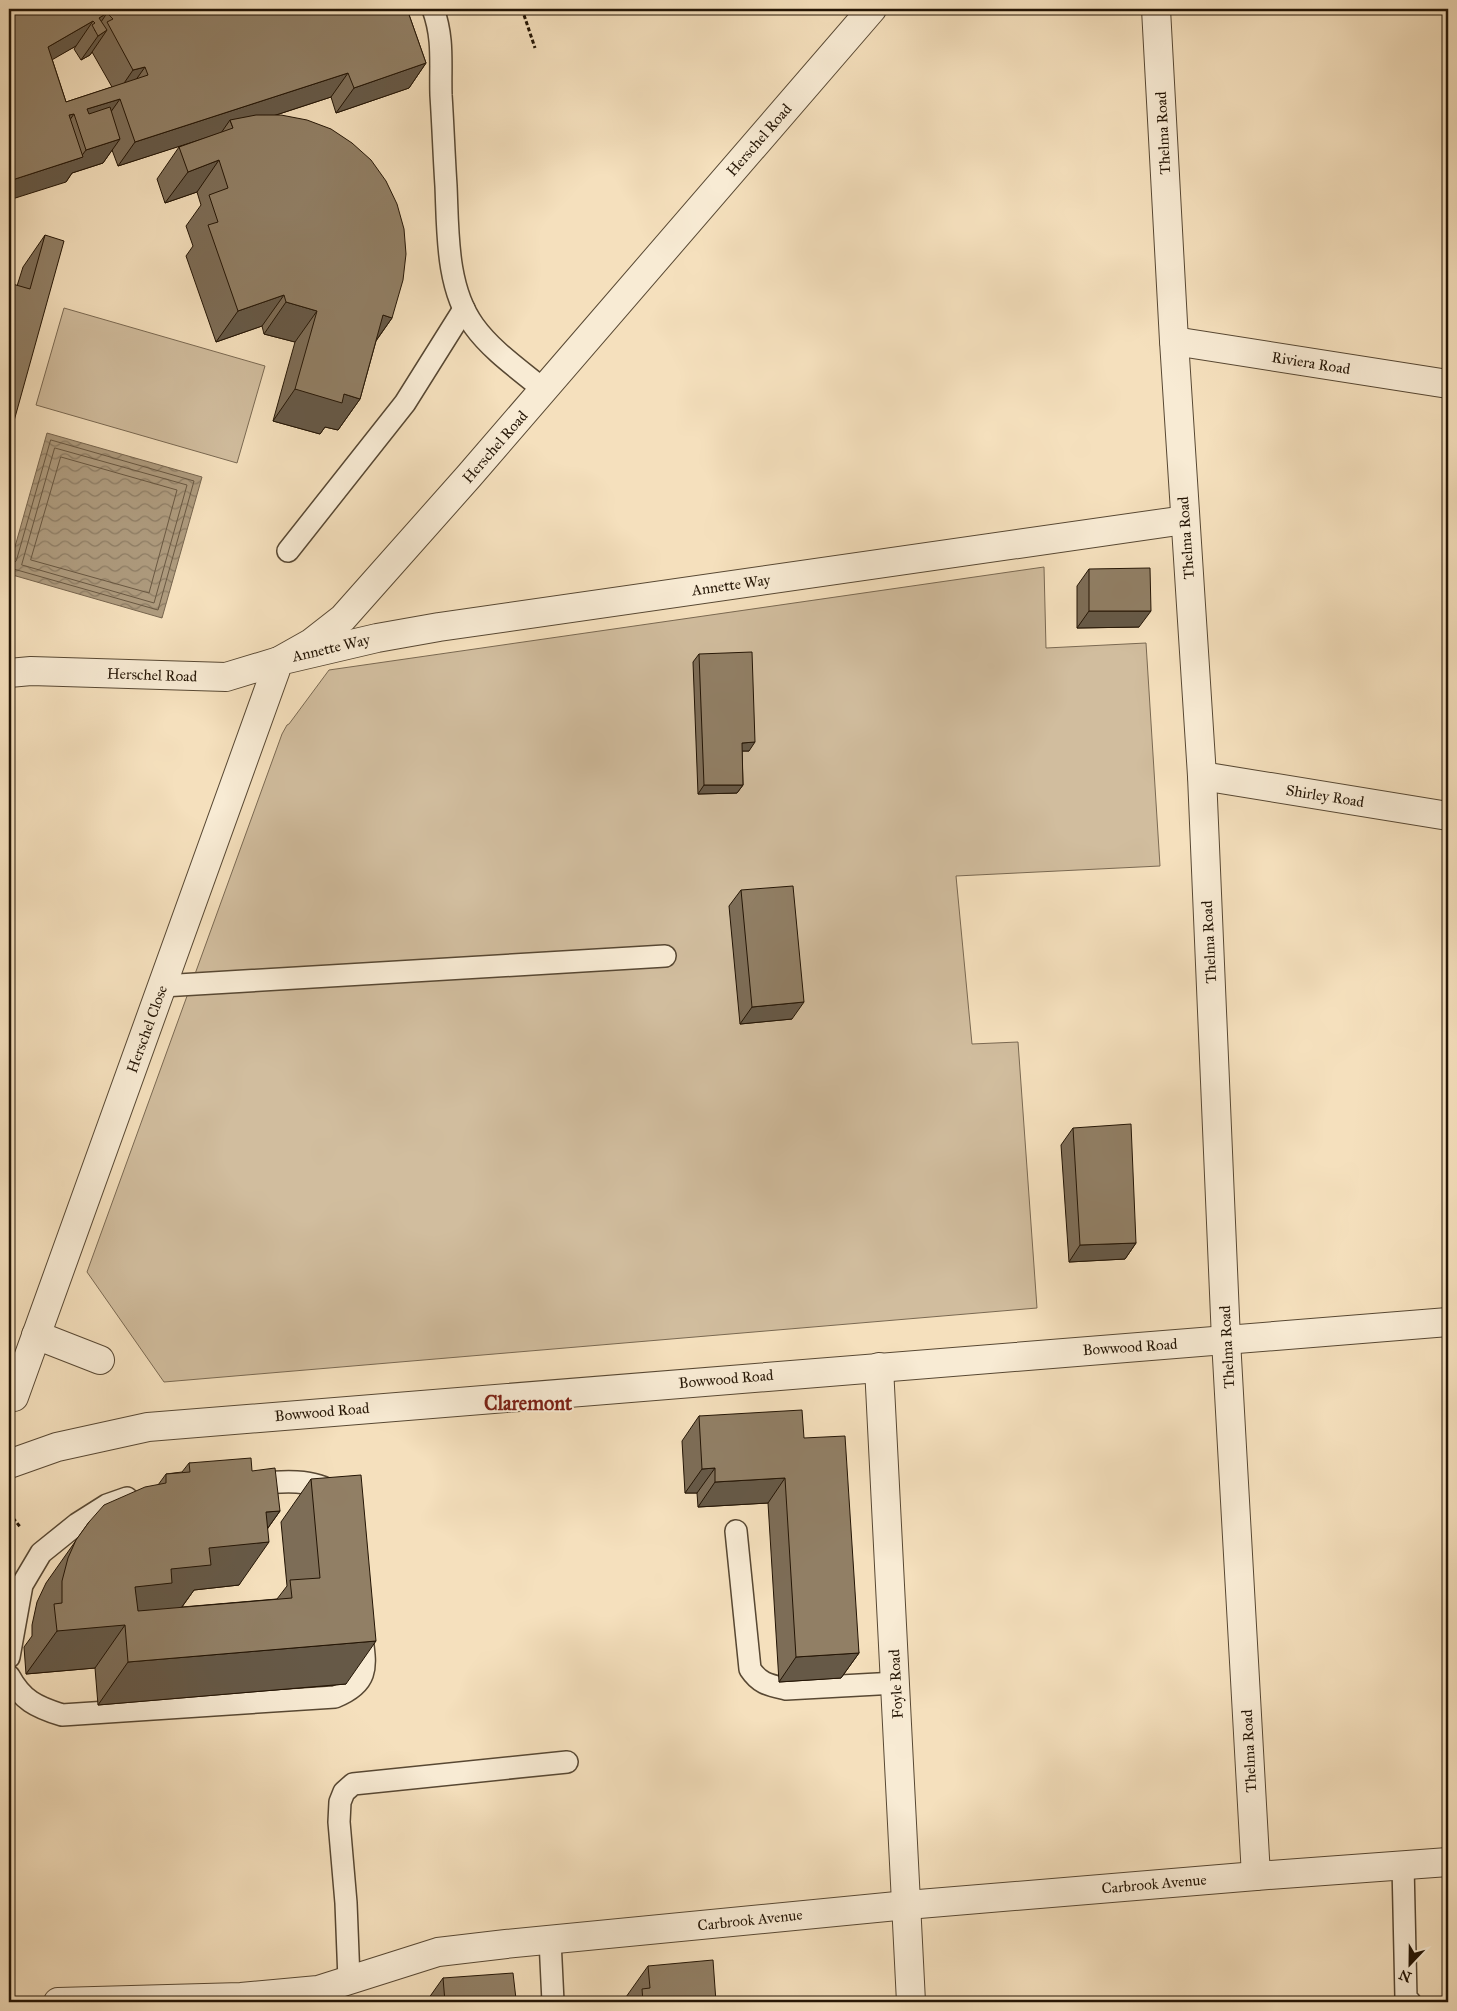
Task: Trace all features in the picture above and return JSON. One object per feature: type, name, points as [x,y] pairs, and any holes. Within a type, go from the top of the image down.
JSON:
[{"type":"street","name":"Herschel Road","points":[[9,673],[31,671],[226,677],[279,661],[311,643],[343,618],[544,390],[872,9]]},
{"type":"street","name":"Thelma Road","points":[[1156,9],[1174,341],[1202,776],[1226,1340],[1256,1876]]},
{"type":"street","name":"Riviera Road","points":[[1174,341],[1448,384]]},
{"type":"street","name":"Annette Way","points":[[279,661],[377,638],[439,627],[1185,520]]},
{"type":"street","name":"Herschel Close","points":[[14,1397],[279,661]]},
{"type":"street","name":"Shirley Road","points":[[1202,776],[1448,816]]},
{"type":"street","name":"Bowwood Road","points":[[9,1464],[57,1447],[148,1427],[1448,1322]]},
{"type":"street","points":[[36,1335],[100,1360]]},
{"type":"street","name":"Foyle Road","points":[[879,1367],[911,2002]]},
{"type":"street","name":"Carbrook Avenue","points":[[58,2002],[241,1997],[318,1990],[438,1952],[907,1905],[1448,1862]]},
{"type":"lane","points":[[433,9],[441,40],[440,81],[448,221],[455,280],[464,309],[474,326],[487,341],[544,390]]},
{"type":"lane","points":[[288,551],[405,403],[464,309]]},
{"type":"lane","points":[[162,986],[665,956]]},
{"type":"lane","points":[[233,1485],[291,1481],[327,1488],[346,1507]]},
{"type":"lane","points":[[9,1657],[22,1585],[41,1553],[77,1524],[107,1505],[149,1493]]},
{"type":"lane","points":[[736,1532],[750,1668],[757,1679],[770,1686],[786,1689],[896,1682]]},
{"type":"lane","points":[[9,1676],[25,1698],[42,1709],[62,1715],[335,1697],[351,1691],[362,1678],[364,1659],[359,1611]]},
{"type":"lane","points":[[349,1980],[346,1903],[339,1822],[340,1802],[344,1792],[353,1784],[567,1762]]},
{"type":"lane","points":[[1404,1865],[1406,1998],[1410,2002]]},
{"type":"lane","points":[[550,1940],[553,2002]]},
{"type":"path","points":[[522,9],[535,48]]},
{"type":"shaded area","points":[[64,308],[265,366],[237,463],[36,405]]},
{"type":"shaded area","points":[[1044,567],[1046,648],[1146,643],[1160,866],[956,876],[972,1044],[1018,1042],[1037,1308],[164,1382],[87,1272],[282,734],[329,670]]},
{"type":"water","points":[[47,433],[202,477],[162,618],[9,574],[9,568]]},
{"type":"building","points":[[9,9],[407,9],[426,63],[354,88],[348,73],[135,142],[120,99],[87,109],[89,114],[110,107],[120,139],[86,150],[74,114],[69,115],[83,157],[9,181]],"holes":[[[107,13],[113,19],[107,22],[133,70],[145,67],[148,75],[66,102],[48,47],[93,21],[95,23],[92,25],[98,36],[107,30],[99,18]]]},
{"type":"building","points":[[256,115],[281,115],[307,120],[331,129],[352,143],[371,160],[386,181],[397,204],[404,229],[406,254],[403,280],[392,318],[383,315],[360,399],[344,394],[342,403],[295,389],[317,311],[286,302],[284,295],[238,311],[208,225],[218,222],[209,195],[228,188],[219,160],[188,172],[179,147],[233,128],[230,120]]},
{"type":"building","points":[[45,235],[64,241],[9,439],[9,283],[30,289]]},
{"type":"building","points":[[1150,568],[1151,611],[1089,611],[1089,569]]},
{"type":"building","points":[[752,652],[755,742],[742,743],[743,785],[704,785],[699,654]]},
{"type":"building","points":[[793,886],[804,1002],[752,1007],[741,890]]},
{"type":"building","points":[[1131,1124],[1136,1243],[1080,1245],[1073,1128]]},
{"type":"building","points":[[802,1410],[804,1438],[845,1436],[859,1653],[796,1657],[785,1478],[715,1482],[715,1468],[702,1469],[699,1416]]},
{"type":"building","points":[[251,1458],[252,1471],[275,1468],[280,1511],[266,1512],[269,1542],[209,1548],[211,1565],[171,1569],[172,1583],[135,1587],[138,1611],[292,1598],[290,1580],[320,1578],[311,1479],[361,1475],[376,1641],[128,1662],[125,1625],[57,1631],[54,1604],[62,1603],[62,1581],[68,1558],[76,1540],[104,1505],[145,1487],[166,1483],[166,1474],[190,1472],[189,1463]]},
{"type":"building","points":[[713,1960],[716,2002],[643,2002],[642,1989],[650,1988],[648,1966]]},
{"type":"building","points":[[513,1973],[516,1999],[522,1999],[523,2002],[445,2002],[443,1978]]},
{"type":"district","name":"Claremont","points":[[528,1403]]}]
